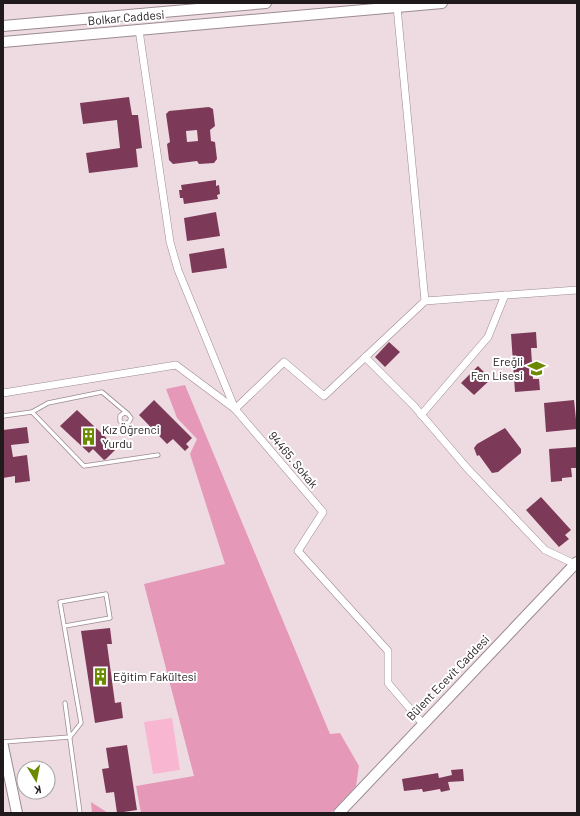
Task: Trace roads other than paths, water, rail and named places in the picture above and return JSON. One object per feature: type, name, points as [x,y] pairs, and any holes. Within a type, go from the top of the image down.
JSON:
[{"type":"main road","name":"Bolkar Caddesi","points":[[3,26],[194,6],[266,3]]},
{"type":"main road","name":"Bolkar Caddesi","points":[[3,42],[442,3]]},
{"type":"main road","name":"Bülent Ecevit Caddesi","points":[[339,813],[576,563]]},
{"type":"main road","points":[[3,746],[17,813]]},
{"type":"street","points":[[397,7],[425,302]]},
{"type":"street","points":[[139,30],[170,242],[178,270],[235,409],[284,362],[324,396],[365,356],[425,302],[577,290]]},
{"type":"street","points":[[421,415],[488,337],[505,295]]},
{"type":"street","points":[[365,356],[421,415],[467,468],[545,550],[576,563]]},
{"type":"street","name":"94465. Sokak","points":[[3,393],[176,365],[235,409],[323,512],[298,551],[388,651],[388,683],[423,724]]},
{"type":"lane","points":[[3,416],[32,412],[48,403],[102,392],[128,414]]},
{"type":"lane","points":[[32,412],[84,466],[158,455]]},
{"type":"lane","points":[[65,626],[110,618],[106,594],[60,602],[80,722],[70,737]]},
{"type":"lane","points":[[65,703],[80,813]]},
{"type":"lane","points":[[3,742],[70,737]]},
{"type":"place","name":"Ereğli Fen Lisesi","points":[[536,369]]},
{"type":"place","name":"Kız Öğrenci Yurdu","points":[[89,437]]},
{"type":"place","name":"Eğitim Fakültesi","points":[[100,677]]}]
